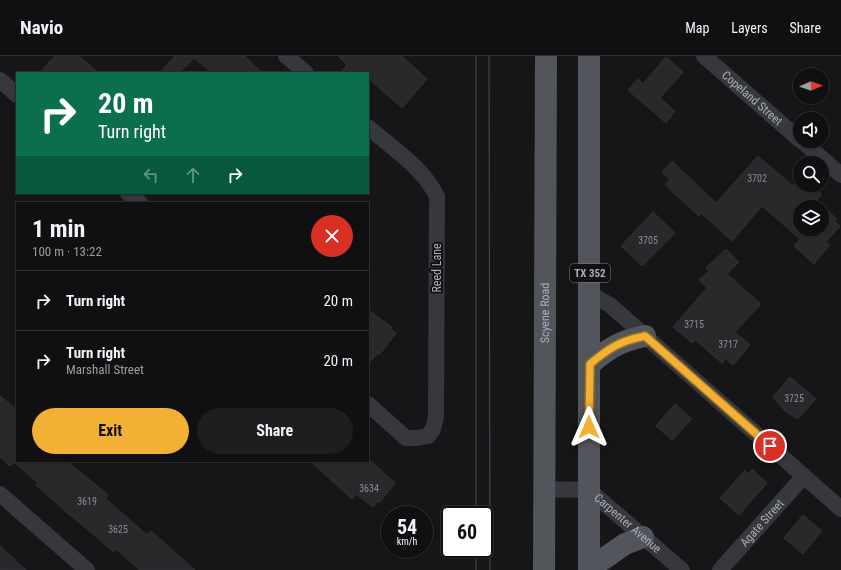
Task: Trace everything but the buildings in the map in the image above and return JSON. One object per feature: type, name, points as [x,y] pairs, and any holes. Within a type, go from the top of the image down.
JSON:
[{"type":"main road","name":"Scyene Road","points":[[544,570],[543,489],[546,56]]},
{"type":"main road","name":"TX 352","points":[[589,56],[589,569]]},
{"type":"main road","points":[[590,364],[611,347],[626,340],[645,336]]},
{"type":"main road","points":[[589,569],[625,544],[644,537]]},
{"type":"street","points":[[286,56],[305,72]]},
{"type":"street","name":"Copeland Street","points":[[704,56],[793,133]]},
{"type":"street","points":[[0,80],[16,94]]},
{"type":"street","name":"Reed Lane","points":[[369,128],[423,175],[432,186],[437,198],[436,417],[433,429],[428,436],[406,438],[369,405]]},
{"type":"street","name":"Copeland Street","points":[[810,148],[841,175]]},
{"type":"street","points":[[129,194],[139,202]]},
{"type":"street","points":[[590,294],[610,305],[841,509]]},
{"type":"street","name":"Agate Street","points":[[720,570],[804,476]]},
{"type":"street","name":"Carpenter Avenue","points":[[543,489],[589,490],[682,570]]},
{"type":"street","points":[[0,494],[88,570]]},
{"type":"tram line","points":[[476,56],[476,506]]},
{"type":"tram line","points":[[489,56],[490,570]]},
{"type":"tram line","points":[[476,558],[476,570]]},
{"type":"route","points":[[589,427],[590,364],[611,347],[626,340],[645,336],[770,446]]}]
